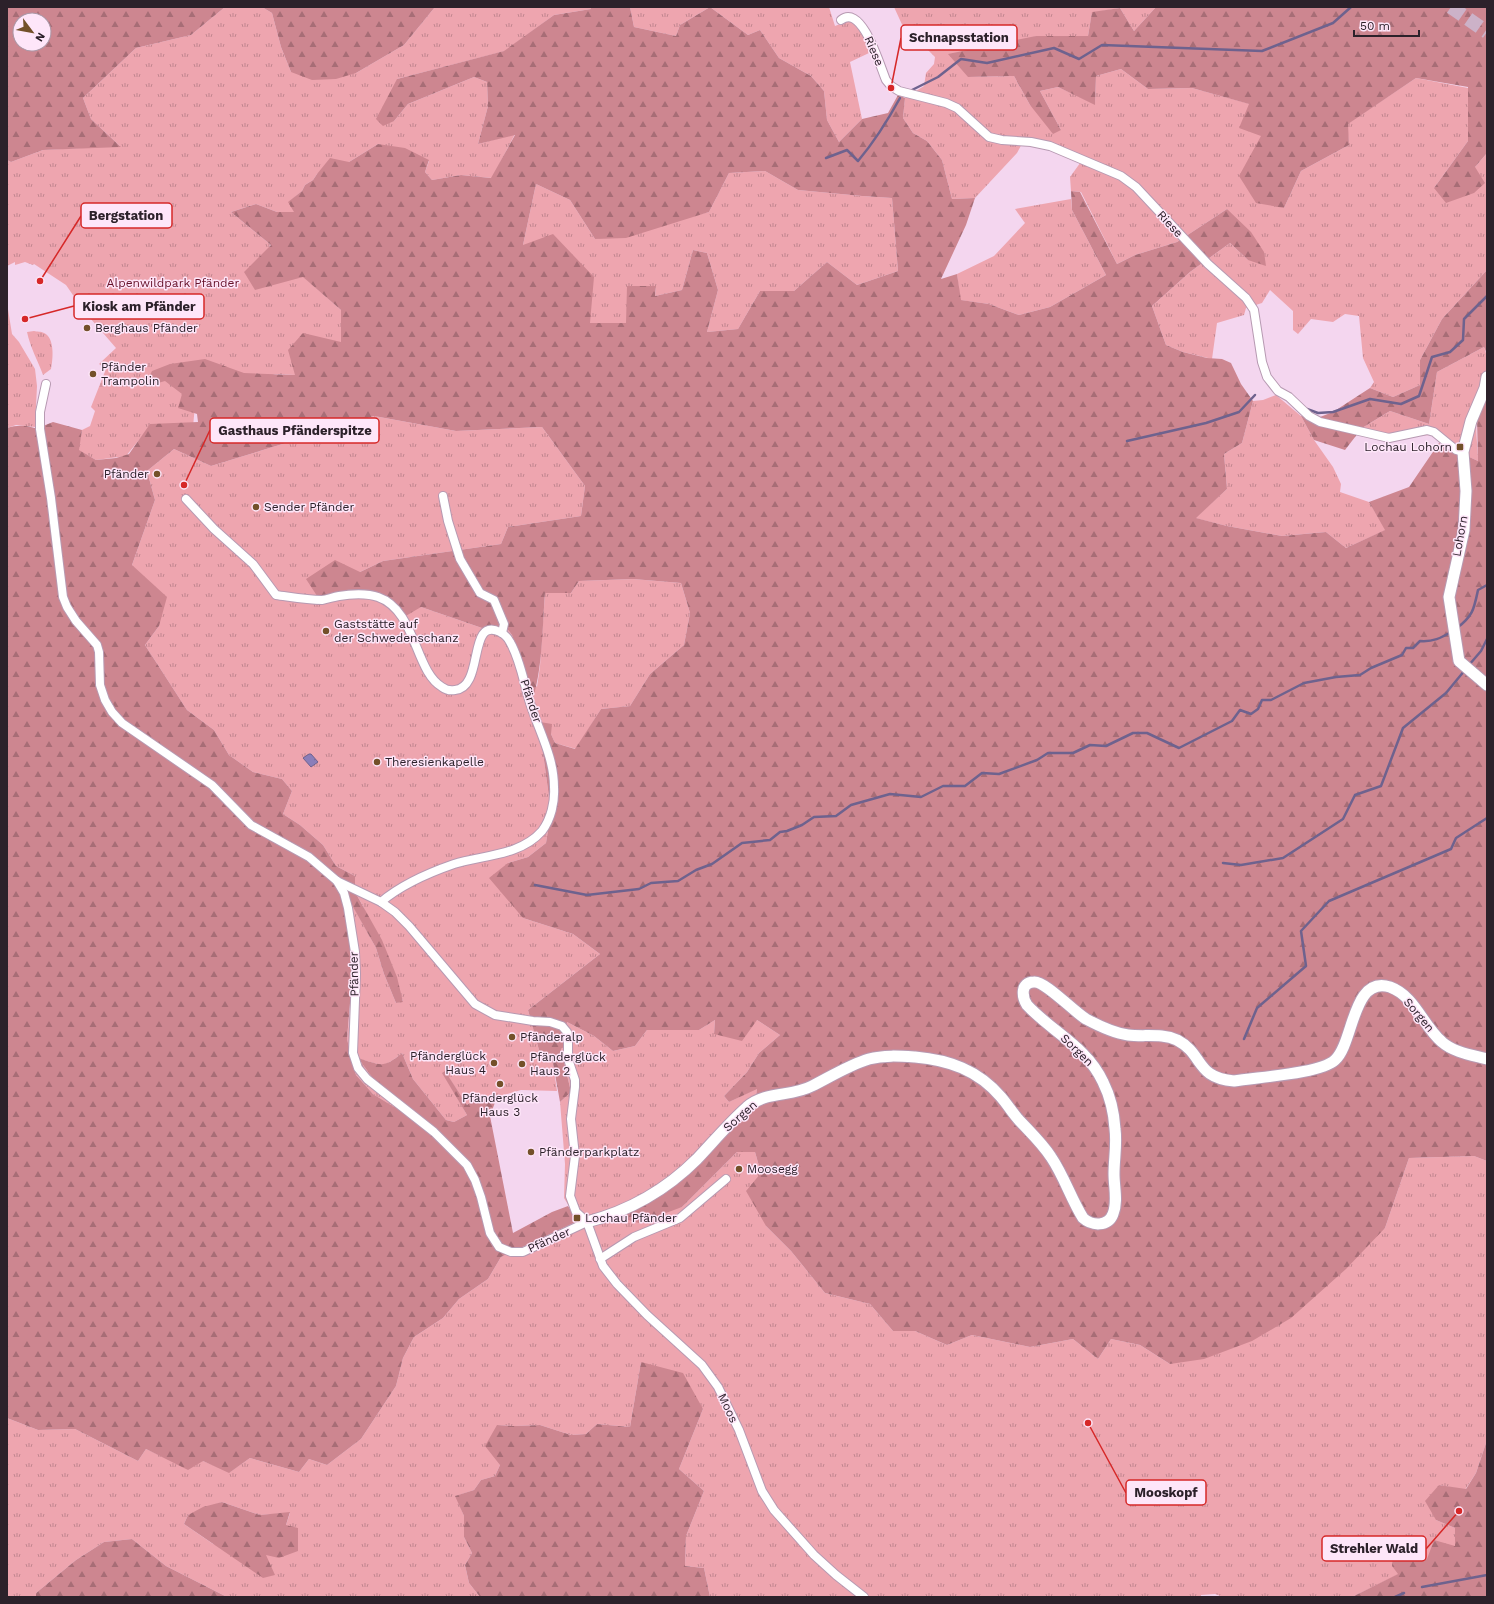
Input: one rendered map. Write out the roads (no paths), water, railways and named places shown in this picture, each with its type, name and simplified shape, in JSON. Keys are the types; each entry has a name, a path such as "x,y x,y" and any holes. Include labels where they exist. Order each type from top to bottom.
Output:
{"street":[{"name":"Riese","path":"841,20 847,17 852,18 864,27 886,80 891,86 899,91 946,103 957,108 989,137 1050,146 1121,176 1136,187 1208,264 1251,304 1256,317 1262,362 1267,377 1278,390 1289,397 1309,416 1320,422 1389,438 1427,430 1434,432 1456,450 1464,452"},
{"name":"Lohorn","path":"1487,376 1485,388 1471,421 1464,452 1466,491 1464,530 1448,597 1458,659 1462,665 1487,685"},
{"name":"Pfänder","path":"46,384 40,412 40,429 51,498 63,597 67,607 76,621 97,645 100,685 105,700 112,712 122,723 212,785 251,824 309,856 337,881 381,902 409,926 475,1004 489,1013 502,1017 557,1024 562,1026 567,1032 568,1059 575,1080 571,1119 575,1156 569,1190 576,1212 587,1222 523,1252 511,1252 499,1247 490,1233 481,1197 475,1180 467,1165 434,1132 386,1095 362,1074 353,1053 356,974 355,952 348,908 344,893 337,881"},
{"name":"Pfänder","path":"381,902 392,893 422,876 454,864 521,847 533,840 542,830 549,820 553,806 554,787 550,758 531,705 518,660 509,641 502,633 504,624 494,600 480,593 460,559 448,521 443,496"},
{"path":"186,499 214,529 253,564 276,594 312,600 324,600 341,596 367,595 378,597 387,601 394,607 406,625 432,679 447,690 459,690 468,682 474,666 478,644 483,634 492,630 502,633"},
{"name":"Sorgen","path":"587,1222 607,1216 638,1203 662,1188 686,1169 748,1106 755,1102 769,1096 801,1091 857,1063 869,1059 890,1056 940,1060 968,1070 997,1093 1052,1158 1083,1218 1092,1224 1104,1223 1114,1214 1115,1204 1114,1174 1116,1129 1108,1094 1099,1073 1087,1057 1026,1006 1023,997 1023,989 1026,985 1034,982 1044,985 1075,1012 1105,1028 1129,1035 1161,1037 1176,1040 1191,1051 1200,1065 1212,1076 1222,1080 1234,1080 1310,1071 1329,1065 1340,1055 1344,1048 1356,1009 1362,998 1369,990 1382,986 1390,987 1410,1001 1443,1043 1457,1050 1487,1059"},
{"path":"600,1259 634,1237 680,1218 726,1179"},
{"name":"Moos","path":"587,1222 602,1266 647,1315 698,1361 711,1376 722,1393 739,1430 762,1491 774,1510 814,1555 864,1597"}],"water":[{"path":"311,754 318,762 311,767 303,758"}],"waterway":[{"path":"912,90 938,77 961,59 987,63 1054,48 1079,59 1102,45 1262,51 1333,23 1351,7"},
{"path":"826,158 847,150 858,161 870,146 900,98"},
{"path":"1307,409 1318,413 1333,412 1370,399 1401,404 1419,396 1432,357 1450,352 1463,340 1464,319 1487,296"},
{"path":"1127,441 1206,423 1239,412 1255,395"},
{"path":"1457,628 1470,616 1478,590 1487,585"},
{"path":"535,885 587,895 639,889 651,883 678,881 696,870 712,864 742,843 770,840 780,832 802,825 814,817 836,816 851,805 890,794 921,797 943,786 965,786 982,773 999,774 1037,760 1048,753 1073,753 1090,745 1106,746 1133,733 1147,733 1179,748 1232,721 1240,710 1251,714 1258,709 1262,700 1271,700 1304,683 1336,677 1360,675 1371,668 1402,655 1406,648 1413,648 1420,641 1437,639 1451,632"},
{"path":"1469,665 1481,651 1487,639"},
{"path":"1223,863 1241,865 1283,858 1343,819 1355,795 1381,786 1403,728 1446,693 1465,670"},
{"path":"1244,1039 1257,1008 1306,966 1301,931 1329,901 1451,849 1456,838 1487,818"},
{"path":"1422,1587 1487,1575"},
{"path":"1395,1597 1404,1593"}],"tunnel":[{"path":"1451,7 1487,32"}],"place":[{"name":"Schnapsstation","path":"891,88"},
{"name":"Bergstation","path":"40,281"},
{"name":"Kiosk am Pfänder","path":"25,319"},
{"name":"Berghaus Pfänder","path":"87,328"},
{"name":"Pfänder Trampolin","path":"93,374"},
{"name":"Lochau Lohorn","path":"1460,447"},
{"name":"Pfänder","path":"157,474"},
{"name":"Gasthaus Pfänderspitze","path":"184,485"},
{"name":"Sender Pfänder","path":"256,507"},
{"name":"Gaststätte auf der Schwedenschanz","path":"326,631"},
{"name":"Theresienkapelle","path":"377,762"},
{"name":"Pfänderalp","path":"512,1037"},
{"name":"Pfänderglück Haus 4","path":"494,1063"},
{"name":"Pfänderglück Haus 2","path":"522,1064"},
{"name":"Pfänderglück Haus 3","path":"500,1084"},
{"name":"Pfänderparkplatz","path":"531,1152"},
{"name":"Moosegg","path":"739,1169"},
{"name":"Lochau Pfänder","path":"577,1218"},
{"name":"Mooskopf","path":"1088,1423"},
{"name":"Strehler Wald","path":"1459,1511"}],"park label":[{"name":"Alpenwildpark Pfänder","path":"173,283"}]}
